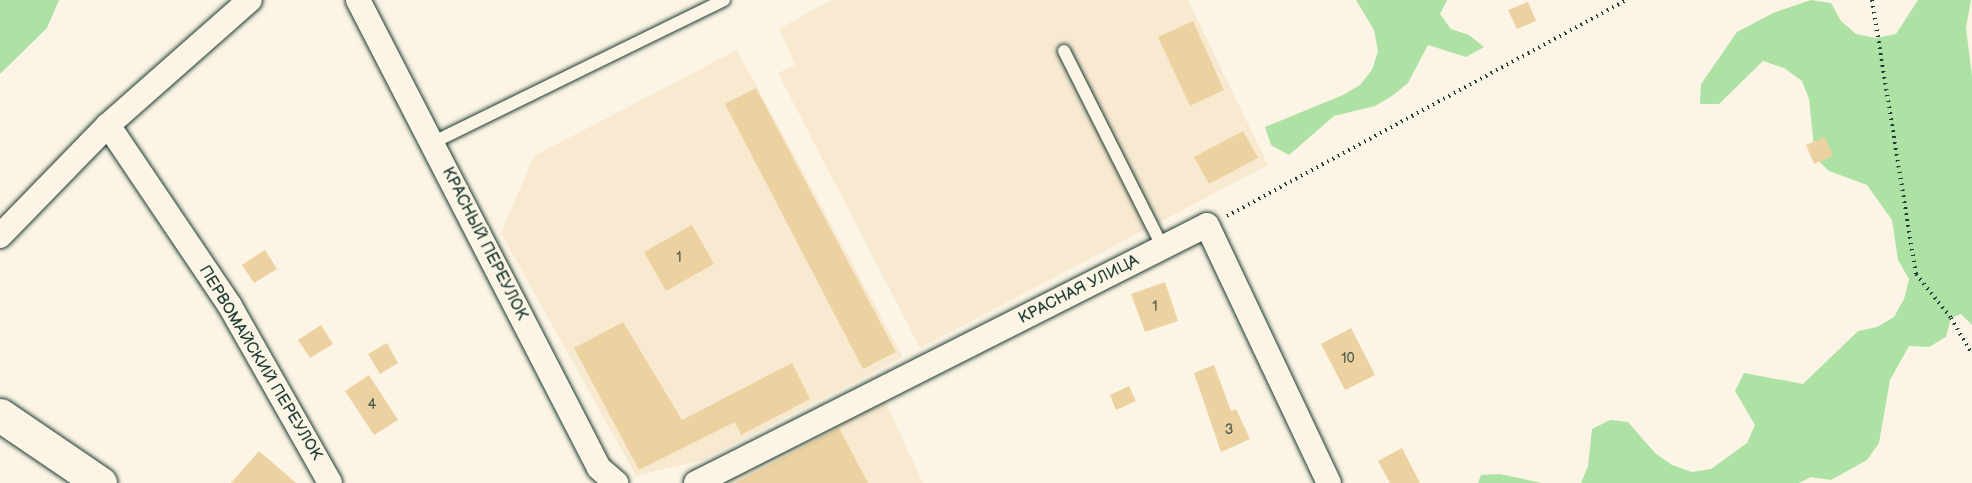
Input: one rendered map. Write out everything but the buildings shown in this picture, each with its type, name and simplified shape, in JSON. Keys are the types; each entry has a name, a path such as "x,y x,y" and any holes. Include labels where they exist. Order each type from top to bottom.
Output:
{"street":[{"path":"0,236 108,125 250,0"},
{"name":"КРАСНЫЙ ПЕРЕУЛОК","path":"358,0 599,468 616,483"},
{"name":"ПЕРВОМАЙСКИЙ ПЕРЕУЛОК","path":"108,125 230,306 330,483"},
{"path":"1207,225 1329,483"},
{"name":"КРАСНАЯ УЛИЦА","path":"696,483 1207,225"},
{"path":"0,415 100,483"}],"lane":[{"path":"432,143 724,0"},
{"path":"1064,51 1163,248"}],"path":[{"path":"1207,225 1626,0"},
{"path":"1872,0 1916,273 1952,318 1972,354"}],"shaded area":[{"path":"831,0 1188,0 1268,165 920,348 778,73 795,65 779,29"},
{"path":"737,50 903,357 703,460 636,476 501,233 534,156"},
{"path":"884,399 923,483 715,483"}],"green space":[{"path":"0,0 59,0 47,28 0,74"},
{"path":"1356,0 1447,0 1440,14 1451,29 1469,35 1484,47 1466,57 1428,45 1408,83 1392,96 1375,106 1334,116 1289,155 1271,145 1265,127 1343,95 1360,85 1372,70 1378,51 1374,30"},
{"path":"1811,0 1831,3 1841,21 1856,34 1876,38 1896,34 1918,0 1971,0 1966,28 1972,76 1972,325 1961,314 1951,318 1946,337 1929,347 1909,346 1890,380 1879,443 1867,460 1831,480 1811,477 1799,483 1581,483 1588,466 1592,429 1610,420 1628,422 1655,453 1672,465 1692,472 1711,469 1747,443 1755,425 1735,391 1744,373 1803,384 1858,331 1877,327 1894,317 1904,299 1909,279 1898,260 1892,220 1867,185 1829,171 1815,157 1809,99 1802,81 1784,68 1763,61 1719,104 1700,104 1701,84 1737,32 1773,13"},
{"path":"1500,474 1542,483 1478,483 1481,475"}]}
